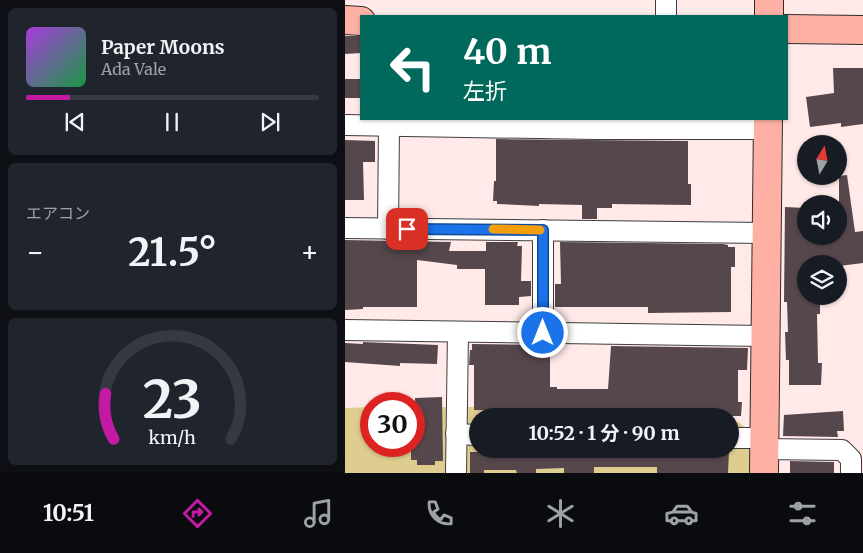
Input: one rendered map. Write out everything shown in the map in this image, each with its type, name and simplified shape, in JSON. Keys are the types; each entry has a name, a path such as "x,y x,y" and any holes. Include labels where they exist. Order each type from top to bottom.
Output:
{"street":[{"path":"666,0 666,15"},
{"path":"769,0 769,15"},
{"path":"345,20 360,21"},
{"path":"788,29 863,30"},
{"path":"345,125 389,126 491,123 768,124 765,233 764,454"},
{"path":"388,229 389,126"},
{"path":"345,228 765,233"},
{"path":"543,230 543,333"},
{"path":"345,330 766,336"},
{"path":"456,473 458,332"},
{"path":"456,434 469,435"},
{"path":"739,442 764,454 842,450 851,459 851,473"}],"shaded area":[{"path":"360,407 360,457 425,457 425,407 594,407 606,408 469,408 469,458 739,458 739,423 763,440 774,473 345,473 345,408"}],"building":[{"path":"345,36 360,36 360,53 345,54"},
{"path":"833,68 863,68 863,124 841,127 841,123 810,127 806,97 834,93"},
{"path":"345,79 360,79 360,98 345,98"},
{"path":"496,139 688,141 688,184 691,184 691,205 612,204 612,208 597,208 597,219 582,219 582,205 539,204 539,206 497,204 497,201 493,201 494,181 496,181"},
{"path":"345,140 375,141 375,162 363,162 364,200 345,200"},
{"path":"847,175 855,232 863,231 863,263 847,265 847,255 797,255 797,305 820,305 820,314 817,314 818,363 822,363 821,385 789,385 789,360 786,360 785,332 788,332 787,302 784,302 785,207 797,208 797,245 847,245 847,195 839,195 839,185 847,185"},
{"path":"345,240 451,242 449,251 486,251 486,242 518,242 517,246 522,246 521,281 531,281 531,296 519,297 519,305 485,305 485,269 457,269 457,265 417,260 417,307 363,307 363,309 345,310"},
{"path":"560,242 723,244 728,245 728,247 735,247 735,267 731,267 731,312 648,313 648,307 555,307 555,284 561,284"},
{"path":"363,342 438,345 437,364 400,363 400,366 345,362 345,343 363,344"},
{"path":"472,344 550,345 550,387 557,387 557,389 608,389 611,346 748,348 747,370 738,370 738,402 742,402 741,416 739,416 739,408 474,408 474,365 469,365 470,350 472,350"},
{"path":"442,397 443,461 435,461 435,465 417,465 417,460 411,460 411,457 425,457 425,398"},
{"path":"843,411 844,431 837,431 838,437 783,436 784,415"},
{"path":"470,458 729,458 728,473 657,473 657,467 594,467 594,473 564,473 564,468 536,469 536,473 517,473 516,470 484,470 484,473 470,473"},
{"path":"790,461 834,462 834,473 790,473"}],"slow traffic":[{"path":"493,229 540,230"}],"route":[{"path":"407,229 543,230 543,333"}]}
